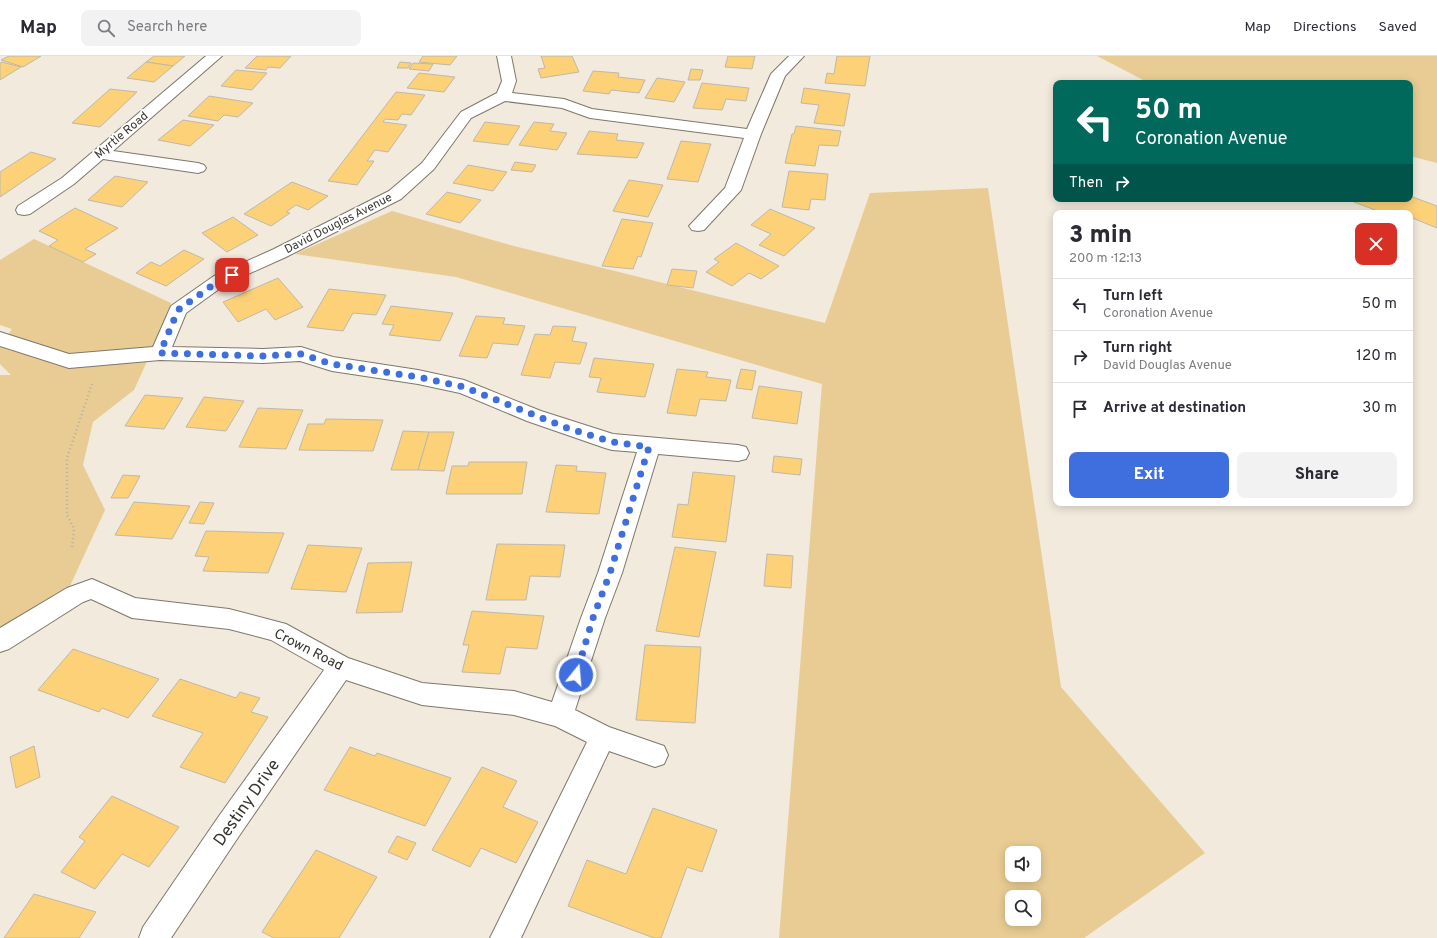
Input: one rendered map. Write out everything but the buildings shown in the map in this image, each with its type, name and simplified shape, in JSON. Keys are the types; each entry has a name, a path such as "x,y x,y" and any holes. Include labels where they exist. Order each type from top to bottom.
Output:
{"street":[{"name":"Myrtle Road","path":"24,210 68,181 215,56"},
{"path":"504,56 509,81 503,96 564,104 590,113 753,134"},
{"path":"698,226 733,190 753,134 778,74 797,56"},
{"name":"David Douglas Avenue","path":"160,353 178,310 220,280 280,253 395,195 428,166 466,115 503,96"},
{"path":"98,154 198,168"},
{"path":"0,339 21,347 69,360 160,353 263,356 301,354 332,364 418,377 464,387 574,431 612,442 649,447 738,453"},
{"path":"560,716 576,675 593,618 610,573 649,447"},
{"name":"Crown Road","path":"0,642 75,595 92,589 132,608 229,619 277,631 341,667 422,694 514,703 560,716 603,737 655,755"},
{"name":"Destiny Drive","path":"154,938 229,826 341,667"},
{"path":"505,938 603,737"}],"path":[{"path":"72,546 74,528 67,514 67,458 96,372 103,358"}],"shaded area":[{"path":"1097,56 1437,56 1437,163 1413,157 1413,80 1143,80"},
{"path":"988,188 1061,687 1205,853 1084,938 779,938 822,384 456,277 295,254 392,211 510,245 825,323 870,193"},
{"path":"34,239 171,303 134,390 93,422 83,465 105,510 69,588 0,629 0,375 11,375 0,364 0,347 12,329 0,325 0,260"}],"route":[{"path":"232,275 220,280 178,310 160,353 263,356 301,354 332,364 418,377 464,387 567,428 612,442 649,447 610,573 593,618 576,675"}]}
